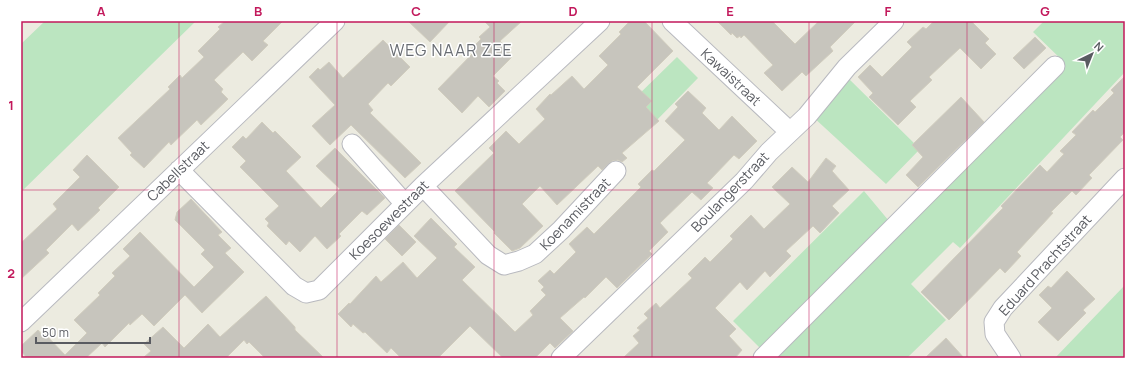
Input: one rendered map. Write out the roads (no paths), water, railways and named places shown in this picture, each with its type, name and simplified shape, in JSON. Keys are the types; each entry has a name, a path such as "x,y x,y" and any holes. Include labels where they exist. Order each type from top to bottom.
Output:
{"street":[{"name":"Cabellstraat","path":"21,322 335,21"},
{"name":"Koesoewestraat","path":"180,170 294,286 306,293 319,290 423,186 600,21"},
{"name":"Kawaistraat","path":"672,21 790,132"},
{"name":"Boulangerstraat","path":"561,358 744,181 769,152 808,116 847,67 894,21"},
{"path":"763,358 1055,66"},
{"path":"352,144 405,204"},
{"name":"Koenamistraat","path":"423,186 488,255 504,265 519,261 535,254 561,230 616,171"},
{"name":"Eduard Prachtstraat","path":"1011,358 995,334 994,322 1003,308 1125,178"}],"district":[{"name":"WEG NAAR ZEE","path":"451,50"}]}
